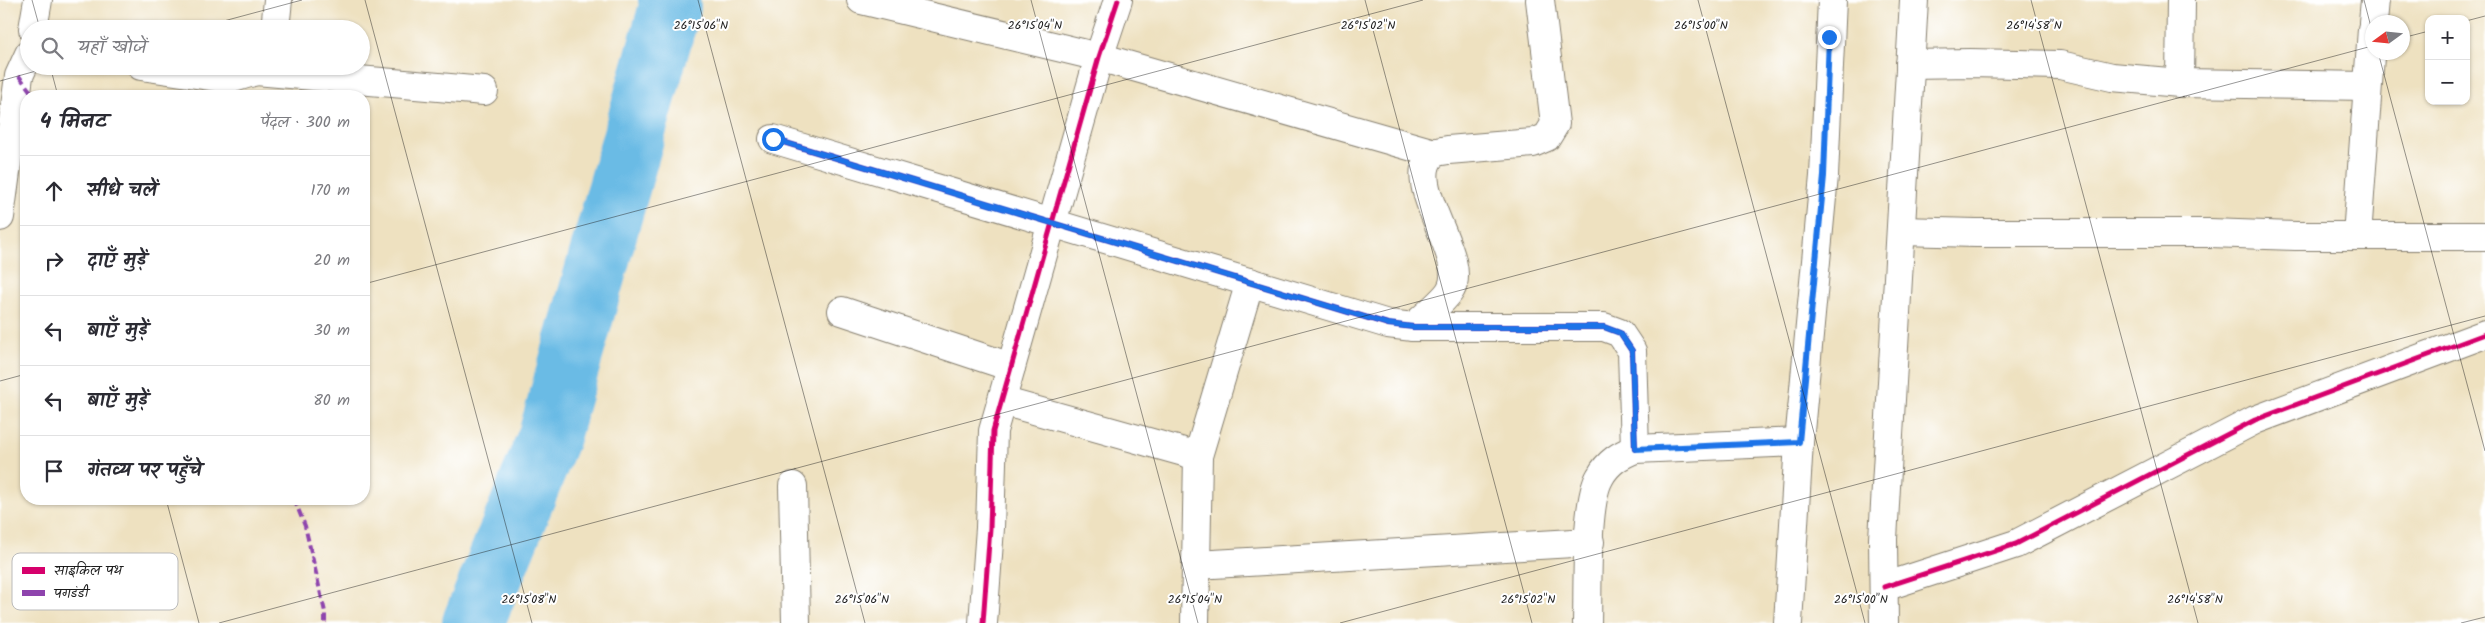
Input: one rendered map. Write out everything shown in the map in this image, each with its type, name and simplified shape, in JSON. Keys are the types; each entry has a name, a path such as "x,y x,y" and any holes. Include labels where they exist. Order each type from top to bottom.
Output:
{"street":[{"path":"35,20 38,0"},
{"path":"276,20 278,0"},
{"path":"861,0 1099,57 1434,153 1533,143 1547,137 1555,124 1540,0"},
{"path":"983,623 990,528 993,431 1099,57 1118,0"},
{"path":"1788,623 1799,442 1824,176 1832,0"},
{"path":"1884,623 1883,539 1914,0"},
{"path":"2180,83 2181,0"},
{"path":"2374,15 2376,0"},
{"path":"2357,236 2369,60"},
{"path":"1910,64 2060,65 2112,77 2180,83 2367,86"},
{"path":"0,217 20,74"},
{"path":"203,75 230,79 240,75"},
{"path":"327,75 484,91"},
{"path":"773,139 1388,324 1413,327 1604,327 1620,333 1632,351 1635,449"},
{"path":"1413,327 1452,289 1454,273 1425,184 1426,163 1434,153"},
{"path":"1901,231 2485,236"},
{"path":"1195,623 1198,456 1250,282"},
{"path":"842,311 1011,367"},
{"path":"1884,587 2016,544 2255,420 2485,334"},
{"path":"1002,401 1198,456"},
{"path":"1587,623 1591,507 1599,478 1617,456 1635,449 1799,442"},
{"path":"793,486 796,623"},
{"path":"1196,565 1590,542"}],"waterway":[{"path":"473,623 549,436 670,7 669,0"}],"marked path":[{"path":"19,76 30,90"},
{"path":"296,505 305,526 325,612 325,623"}],"cycle path":[{"path":"983,623 990,528 993,431 1099,57 1118,0"},
{"path":"773,139 1388,324 1413,327 1604,327 1620,333 1632,351 1635,449"},
{"path":"1884,587 2016,544 2255,420 2485,334"}],"route":[{"path":"773,139 1388,324 1413,327 1604,327 1620,333 1632,351 1635,449 1799,442 1824,176 1829,37"}]}
